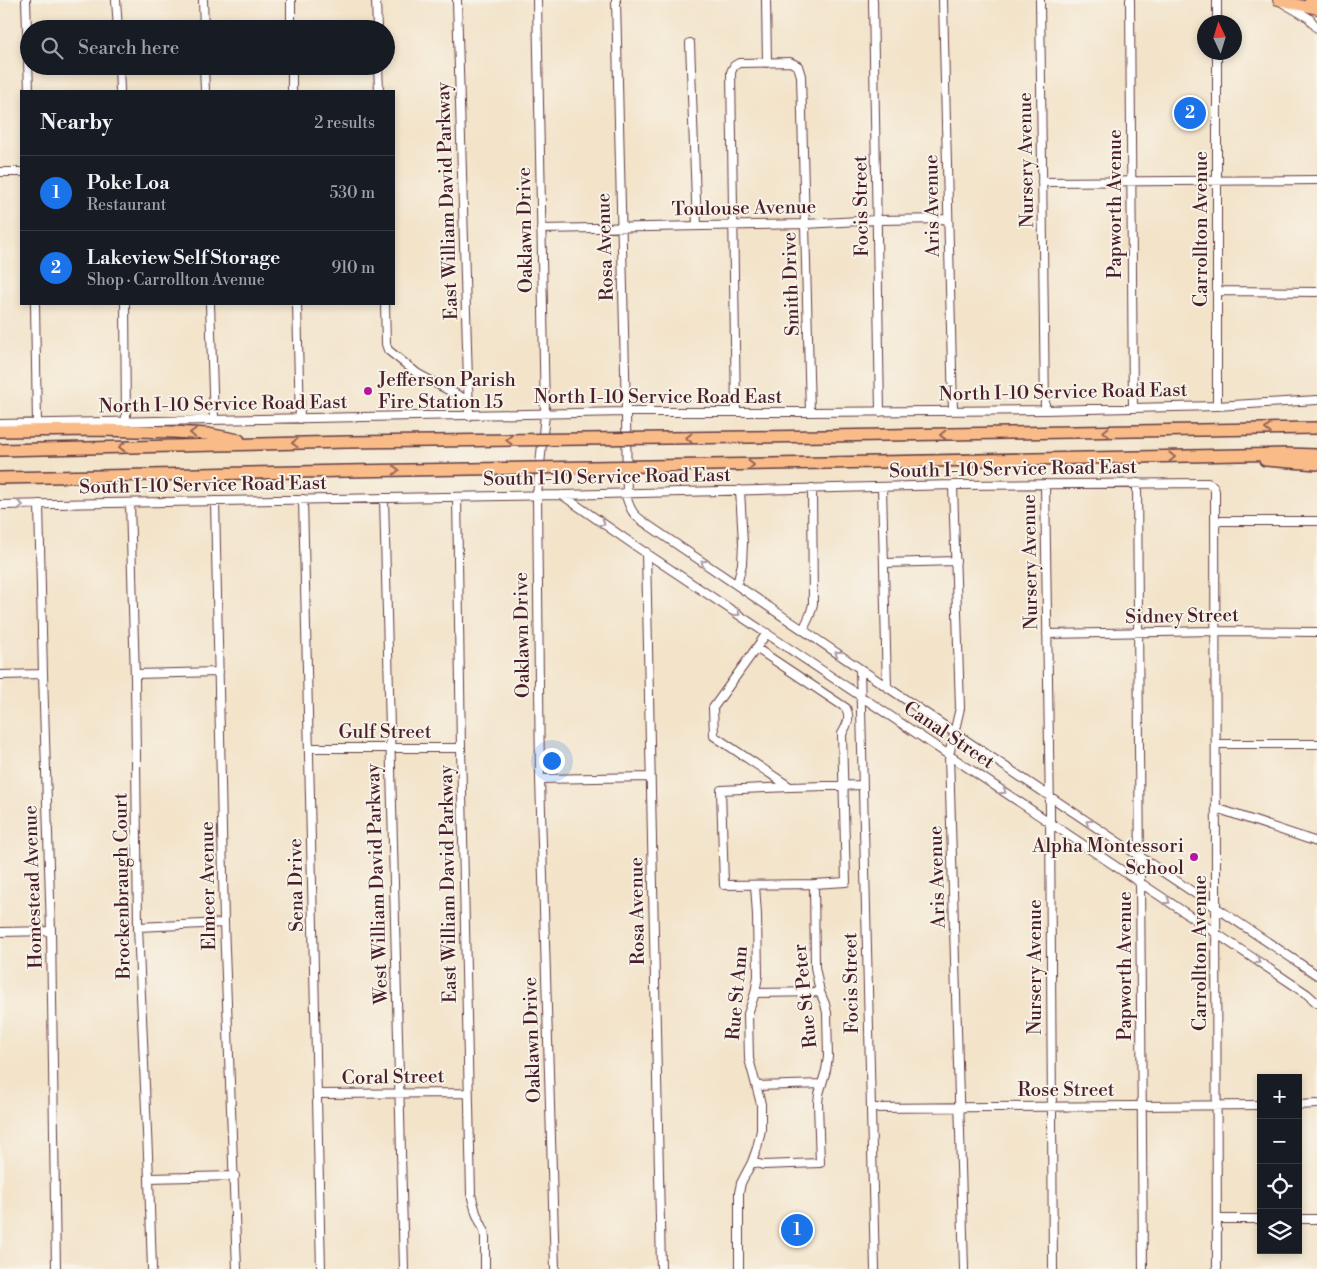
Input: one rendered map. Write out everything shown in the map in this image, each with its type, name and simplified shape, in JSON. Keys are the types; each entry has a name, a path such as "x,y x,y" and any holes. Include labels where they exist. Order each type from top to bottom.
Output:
{"highway":[{"path":"0,450 348,442 1317,428"},
{"path":"0,431 101,430 200,433 258,444"},
{"path":"0,478 1286,454 1317,455"},
{"path":"1232,456 1317,464"},
{"path":"0,485 89,476"}],"main road":[{"path":"1281,0 1317,9"},
{"path":"1310,0 1315,0"}],"street":[{"path":"26,0 27,20"},
{"path":"116,0 117,20"},
{"path":"203,0 204,20"},
{"path":"291,0 291,20"},
{"path":"376,0 377,20"},
{"name":"East William David Parkway","path":"457,0 469,401"},
{"name":"Oaklawn Drive","path":"537,0 545,414 537,495 540,779 555,1269"},
{"name":"Rosa Avenue","path":"616,0 627,493"},
{"path":"736,412 731,72 734,66 739,64 767,63 766,0"},
{"name":"Focis Street","path":"873,0 880,412"},
{"name":"Aris Avenue","path":"942,0 953,411"},
{"name":"Nursery Avenue","path":"1040,0 1045,410"},
{"name":"Papworth Avenue","path":"1130,0 1133,408"},
{"path":"1217,0 1217,15"},
{"path":"1281,0 1308,18 1317,28"},
{"path":"690,43 697,226"},
{"name":"Carrollton Avenue","path":"1217,60 1217,406"},
{"name":"Smith Drive","path":"767,63 790,62 798,66 801,76 810,412"},
{"path":"28,75 29,90"},
{"path":"119,75 120,90"},
{"path":"204,75 205,90"},
{"path":"292,75 292,90"},
{"path":"378,75 379,90"},
{"path":"0,172 20,172"},
{"path":"1042,182 1317,180"},
{"name":"Toulouse Avenue","path":"541,229 948,219"},
{"path":"1217,291 1317,292"},
{"path":"35,305 37,424"},
{"path":"125,305 126,422"},
{"path":"210,305 214,420"},
{"path":"297,305 300,418"},
{"path":"385,305 386,344 391,354 418,374 469,401 469,416"},
{"name":"North I-10 Service Road East","path":"0,424 626,412 1045,410 1217,406 1317,400"},
{"name":"Papworth Avenue","path":"1137,483 1143,1269"},
{"name":"South I-10 Service Road East","path":"0,505 562,495 954,485 1208,483 1214,488"},
{"name":"Nursery Avenue","path":"1045,484 1050,797 1053,1269"},
{"name":"Aris Avenue","path":"954,485 960,708 950,755 964,1269"},
{"path":"882,487 887,688"},
{"path":"803,630 813,604 812,488"},
{"name":"Carrollton Avenue","path":"1214,488 1217,1269"},
{"path":"737,585 742,564 743,542 740,490"},
{"name":"Canal Street","path":"627,493 630,510 637,518 954,734 1317,975"},
{"name":"Canal Street","path":"562,495 1307,994 1317,1003"},
{"name":"East William David Parkway","path":"457,497 471,1194 476,1213 484,1230 485,1269"},
{"name":"West William David Parkway","path":"384,498 404,1269"},
{"name":"Sena Drive","path":"303,500 321,1269"},
{"name":"Elmeer Avenue","path":"215,501 224,923 237,1269"},
{"name":"Brockenbraugh Court","path":"130,503 135,674 138,927 152,1269"},
{"name":"Homestead Avenue","path":"39,504 51,931 56,1269"},
{"path":"1215,521 1317,521"},
{"name":"Rosa Avenue","path":"646,552 661,1269"},
{"path":"884,563 956,561"},
{"name":"Sidney Street","path":"1047,634 1216,631 1317,632"},
{"path":"767,633 713,708 714,736 790,787"},
{"path":"756,648 846,708 849,718 842,734 844,786 846,882 724,885 721,790 790,787 844,786 862,785"},
{"name":"Focis Street","path":"860,669 875,1269"},
{"path":"135,674 219,672"},
{"path":"0,675 43,674"},
{"path":"1216,744 1317,744"},
{"name":"Gulf Street","path":"310,748 461,748"},
{"path":"540,779 650,777"},
{"path":"1216,808 1317,842"},
{"name":"Rue St Peter","path":"752,1162 763,1165 820,1162 818,1103 828,1057 827,1014 815,967 814,884"},
{"name":"Rue St Ann","path":"740,1269 739,1193 741,1183 752,1162 762,1130 761,1104 749,1059 748,1014 758,976 756,885"},
{"path":"138,927 224,923"},
{"path":"0,932 51,931"},
{"path":"755,993 820,992"},
{"path":"756,1086 822,1084"},
{"name":"Coral Street","path":"317,1094 468,1093"},
{"path":"1302,1105 1317,1104"},
{"name":"Rose Street","path":"871,1108 1257,1105"},
{"path":"149,1178 235,1176"},
{"path":"1217,1219 1257,1219"},
{"path":"1302,1219 1317,1219"}],"place":[{"name":"Lakeview Self Storage","path":"1190,113"},
{"name":"Jefferson Parish Fire Station 15","path":"368,391"},
{"name":"Alpha Montessori School","path":"1194,857"},
{"name":"Poke Loa","path":"797,1230"}]}
